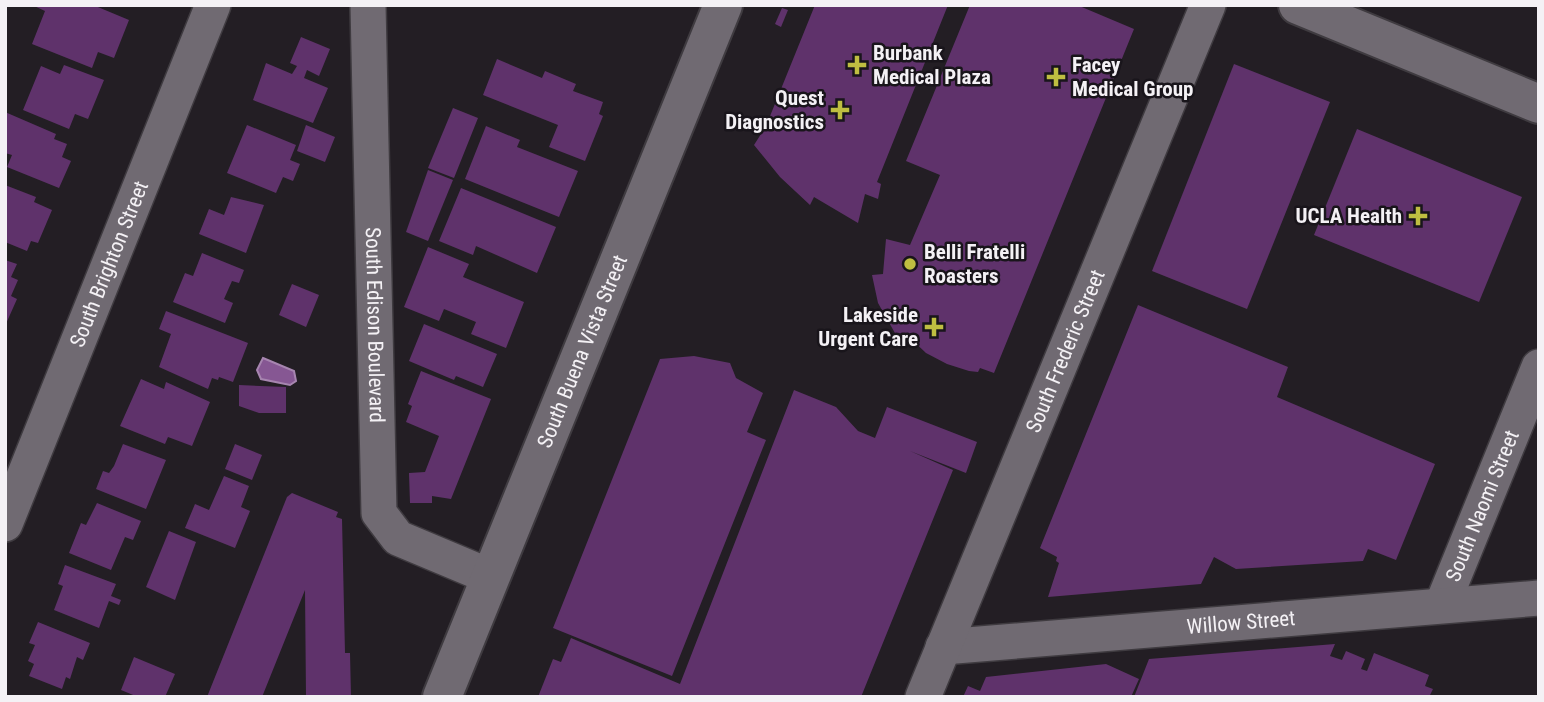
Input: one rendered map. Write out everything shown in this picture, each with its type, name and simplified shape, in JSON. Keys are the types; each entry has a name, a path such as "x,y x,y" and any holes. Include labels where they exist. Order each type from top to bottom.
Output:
{"main road":[{"name":"South Buena Vista Street","path":"442,697 723,5"},
{"path":"1298,5 1539,104"}],"street":[{"name":"South Brighton Street","path":"5,524 213,5"},
{"name":"South Edison Boulevard","path":"368,5 379,513 398,538 491,577"},
{"name":"South Frederic Street","path":"923,697 1208,5"},
{"name":"South Naomi Street","path":"1442,605 1539,368"},
{"name":"Willow Street","path":"943,648 1539,598"}],"shaded area":[{"path":"263,358 294,371 296,381 290,385 261,379 257,370"}],"building":[{"path":"32,5 93,5 129,20 114,58 98,52 92,68 32,44 45,11"},
{"name":"Burbank Medical Plaza","path":"815,5 948,5 877,182 881,184 878,199 865,194 858,223 814,197 810,205 780,177 754,145 766,126"},
{"path":"970,5 1077,5 1134,29 994,373 980,368 978,372 969,371 947,364 926,353 908,336 900,342 878,303 872,275 883,274 886,239 910,245 940,175 906,161"},
{"path":"782,8 788,10 781,27 775,24"},
{"path":"301,37 330,49 319,76 307,70 304,78 328,88 313,123 253,100 266,63 292,74 297,66 290,63"},
{"path":"497,59 542,78 545,71 576,84 573,91 603,102 599,114 603,116 585,161 549,147 558,125 483,95"},
{"path":"1234,64 1330,102 1247,309 1152,271"},
{"path":"64,65 104,80 88,119 75,114 69,129 23,110 41,66 60,74"},
{"path":"453,108 478,118 454,178 428,168"},
{"path":"5,112 56,134 54,139 67,144 62,157 71,161 59,188 7,167 12,155 5,153"},
{"path":"247,125 296,145 290,160 300,164 293,181 283,177 276,193 227,173"},
{"path":"306,125 335,137 325,162 297,151"},
{"path":"486,126 520,140 517,147 578,171 559,217 465,179"},
{"name":"UCLA Health","path":"1357,129 1522,197 1479,302 1314,235"},
{"path":"428,170 453,180 428,241 406,232"},
{"path":"5,185 36,197 34,202 52,210 38,243 31,241 27,251 5,242"},
{"path":"461,188 556,227 537,273 476,246 473,255 439,241"},
{"path":"231,197 264,205 246,253 199,234 209,209 224,215"},
{"path":"428,247 469,264 463,277 524,302 506,348 471,334 476,322 444,309 439,321 404,307"},
{"path":"202,253 244,270 239,283 232,281 224,299 233,303 225,323 173,302 185,273 193,276"},
{"path":"5,260 17,264 11,277 18,280 11,296 17,299 5,326"},
{"path":"292,284 319,295 306,327 279,315"},
{"path":"1138,305 1288,367 1277,397 1435,464 1396,560 1368,549 1363,561 1236,569 1214,557 1201,584 1048,597 1059,563 1056,561 1057,557 1040,548"},
{"path":"166,311 248,343 233,382 219,377 218,380 212,378 208,389 159,367 171,334 159,329"},
{"path":"424,324 497,354 483,387 456,376 454,380 409,361"},
{"path":"694,356 730,363 736,378 763,393 747,432 766,440 672,676 553,628 660,359"},
{"path":"421,371 491,399 451,499 432,496 432,503 410,503 409,473 425,472 439,436 406,422 412,406 408,404"},
{"path":"141,379 164,389 166,382 210,402 192,446 168,437 165,444 120,426"},
{"path":"239,385 286,387 286,413 259,413 239,406"},
{"path":"794,390 836,407 858,431 875,438 887,407 977,442 966,473 910,451 953,470 861,697 538,697 553,659 561,662 571,638 680,684"},
{"path":"123,444 166,460 146,509 96,489 103,471 109,473 114,466"},
{"path":"235,444 262,455 252,480 225,469"},
{"path":"224,476 249,486 241,507 250,511 235,548 185,528 195,504 209,510"},
{"path":"292,493 338,512 336,517 342,519 345,653 350,653 351,697 306,697 305,590 262,697 207,697 287,497"},
{"path":"97,503 141,521 133,540 125,537 111,570 69,553 81,523 86,525"},
{"path":"169,531 196,542 175,600 146,587"},
{"path":"65,565 116,584 111,596 121,600 119,605 109,601 99,628 54,610 63,586 58,584"},
{"path":"38,622 90,643 83,660 77,657 70,679 66,677 62,689 29,676 34,664 28,661 35,645 29,643"},
{"path":"1335,644 1330,656 1342,660 1346,651 1365,659 1361,669 1367,671 1374,653 1429,675 1425,686 1433,689 1429,697 1134,697 1149,659"},
{"path":"134,657 175,674 165,697 138,697 121,690"},
{"path":"1106,664 1139,679 1131,697 963,697 968,686 980,691 986,677"}],"place":[{"name":"Burbank Medical Plaza","path":"857,65"},
{"name":"Facey Medical Group","path":"1056,77"},
{"name":"Quest Diagnostics","path":"840,110"},
{"name":"UCLA Health","path":"1418,216"},
{"name":"Belli Fratelli Roasters","path":"910,264"},
{"name":"Lakeside Urgent Care","path":"934,327"}]}
